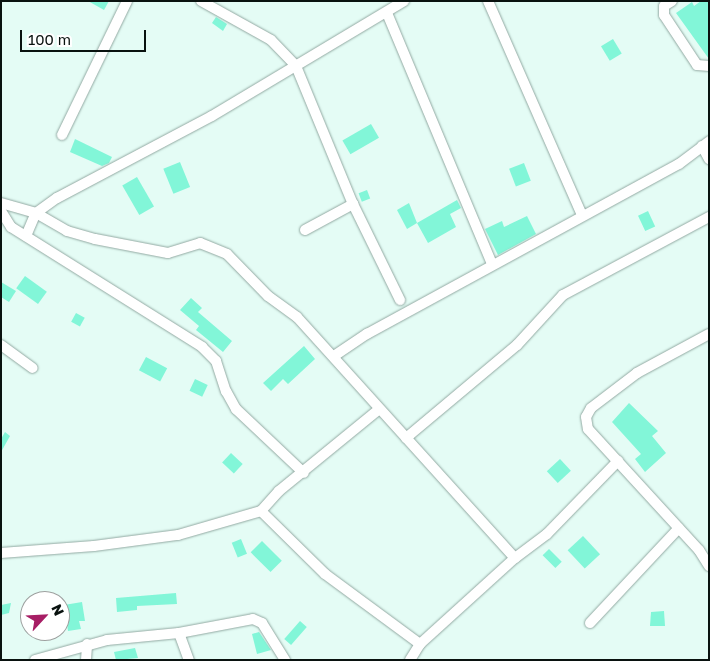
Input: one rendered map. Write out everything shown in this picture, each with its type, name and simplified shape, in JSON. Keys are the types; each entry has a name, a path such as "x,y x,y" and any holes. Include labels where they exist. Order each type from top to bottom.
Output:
{"street":[{"path":"62,135 127,1"},
{"path":"201,1 271,40 296,66 353,204 400,300"},
{"path":"26,236 36,213 212,116 387,13 404,1"},
{"path":"488,1 582,215"},
{"path":"672,1 664,6 664,15 697,65 709,66"},
{"path":"387,13 492,264"},
{"path":"334,356 367,334 492,264 654,178 705,144 709,159"},
{"path":"1,203 36,213 76,234 164,253 196,243 213,247 227,254 268,296 297,317 334,356 378,410 406,438 515,558"},
{"path":"304,230 353,204"},
{"path":"406,438 517,345 563,295 709,217"},
{"path":"2,218 79,273 202,347 216,361 221,381 236,410 304,473"},
{"path":"709,334 637,373 590,408 586,417 588,429 679,528 709,566"},
{"path":"1,345 33,368"},
{"path":"1,553 94,546 178,535 262,511 279,491 304,473 337,442 378,410"},
{"path":"410,660 420,644 515,558 547,534 618,461"},
{"path":"262,511 325,574 420,644"},
{"path":"590,623 679,528"},
{"path":"35,660 87,644 179,633 238,622 260,621 285,660"},
{"path":"179,633 189,660"},
{"path":"86,660 87,644"}],"building":[{"path":"88,1 109,1 104,10"},
{"path":"701,1 709,1 709,59 676,13 692,2 694,6"},
{"path":"216,17 227,24 223,31 212,23"},
{"path":"613,39 622,54 610,61 601,46"},
{"path":"371,124 379,138 350,154 342,140"},
{"path":"75,139 112,157 109,163 102,166 70,152"},
{"path":"180,162 190,187 173,194 163,169"},
{"path":"524,163 531,181 516,186 509,169"},
{"path":"137,177 154,206 139,215 122,186"},
{"path":"367,190 370,198 362,202 359,193"},
{"path":"457,200 461,208 450,214 456,227 428,243 417,223"},
{"path":"409,203 417,223 407,229 397,210"},
{"path":"648,211 655,226 645,231 638,216"},
{"path":"527,216 536,234 498,255 485,229 502,221 504,227"},
{"path":"25,276 47,292 38,304 16,288"},
{"path":"1,282 16,291 9,302 1,297"},
{"path":"191,298 202,308 198,312 232,341 223,352 196,330 199,326 180,310"},
{"path":"76,313 85,318 80,327 71,322"},
{"path":"304,346 315,359 288,384 283,379 271,391 263,383"},
{"path":"146,357 167,368 160,382 139,370"},
{"path":"195,379 208,385 202,397 190,391"},
{"path":"629,403 658,431 652,436 666,453 645,472 635,459 641,454 612,422"},
{"path":"5,432 10,436 1,452 1,439"},
{"path":"231,453 243,464 234,473 222,463"},
{"path":"560,459 571,471 558,483 547,471"},
{"path":"583,536 600,554 585,569 568,550"},
{"path":"241,539 247,554 238,558 232,543"},
{"path":"262,541 282,561 270,572 251,552"},
{"path":"549,549 562,562 555,568 543,555"},
{"path":"176,593 177,604 137,606 137,610 117,612 116,598"},
{"path":"82,602 85,621 79,621 81,629 70,631 70,604"},
{"path":"11,603 9,613 1,615 1,605"},
{"path":"664,611 665,626 650,626 651,612"},
{"path":"300,621 307,627 291,645 284,639"},
{"path":"259,632 271,650 257,654 252,634"},
{"path":"135,648 138,658 116,660 114,652"}]}
